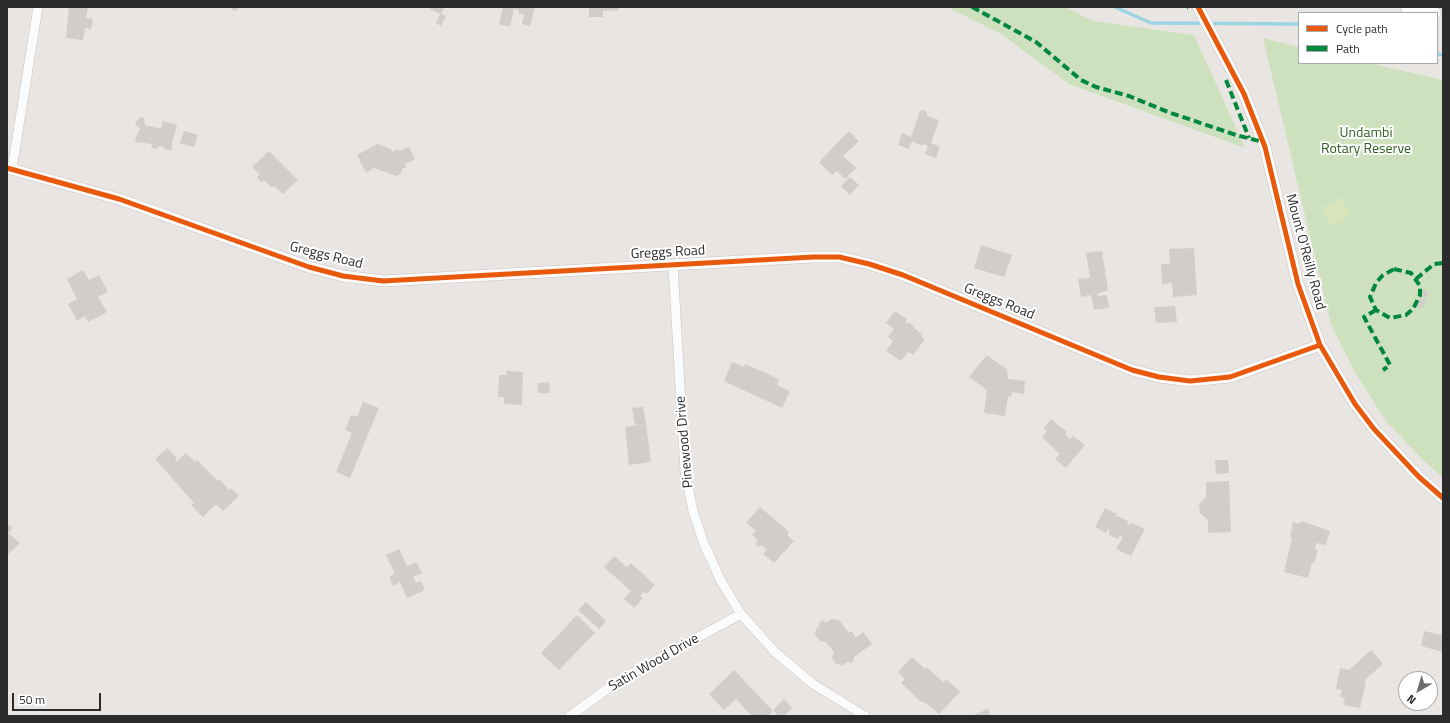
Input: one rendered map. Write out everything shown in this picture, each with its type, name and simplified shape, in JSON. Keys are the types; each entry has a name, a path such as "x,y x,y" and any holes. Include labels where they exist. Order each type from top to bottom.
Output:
{"main road":[{"path":"1407,7 1430,12"}],"street":[{"path":"9,168 38,7"},
{"name":"Mount O'Reilly Road","path":"1198,7 1244,94 1265,147 1298,284 1320,345 1355,404 1374,429 1414,472 1443,498"},
{"name":"Greggs Road","path":"9,168 124,200 309,267 344,276 383,281 813,257 839,257 868,264 902,275 1132,370 1158,378 1190,380 1230,377 1320,345"},
{"name":"Pinewood Drive","path":"673,265 685,472 693,511 704,544 721,581 741,614 775,652 813,684 865,716"},
{"name":"Satin Wood Drive","path":"570,716 621,679 741,614"}],"green space":[{"path":"947,7 1065,7 1093,21 1194,35 1245,148 1069,84 1001,34"},
{"name":"Undambi Rotary Reserve","path":"1263,38 1298,47 1298,64 1373,64 1443,80 1443,478 1422,459 1386,421 1356,374 1331,325"},
{"path":"1341,197 1351,215 1332,227 1322,208"}],"building":[{"path":"69,7 88,7 86,18 93,19 91,29 85,28 83,40 66,38"},
{"path":"231,7 240,7 236,11 232,10"},
{"path":"431,7 445,7 441,14 446,16 441,26 436,23 440,14 430,9"},
{"path":"503,7 535,7 530,26 522,24 524,15 518,13 519,10 514,9 510,27 499,24"},
{"path":"589,7 618,7 619,10 603,11 603,17 589,17"},
{"path":"923,110 927,112 927,116 939,120 931,143 940,147 936,158 925,154 928,146 923,144 922,146 912,141 909,149 898,145 902,133 911,137 920,111"},
{"path":"140,117 144,118 145,125 161,129 163,121 177,125 172,143 172,150 165,150 164,147 158,146 157,149 151,147 152,144 136,142 135,139 140,128 137,127 135,123"},
{"path":"184,131 198,135 194,147 180,143"},
{"path":"849,131 859,141 843,156 856,168 845,179 837,171 832,175 819,162"},
{"path":"377,144 391,149 392,152 409,147 415,159 405,164 407,167 402,169 401,174 396,176 374,168 366,173 357,155"},
{"path":"269,151 298,180 283,194 274,186 272,188 264,180 261,182 257,177 260,175 252,167"},
{"path":"850,177 859,185 850,195 841,186"},
{"path":"981,245 1012,255 1004,277 974,268"},
{"path":"1194,248 1197,295 1173,297 1172,283 1162,284 1161,264 1170,264 1169,249"},
{"path":"1102,251 1108,290 1097,294 1098,296 1107,295 1109,308 1094,310 1091,295 1081,297 1078,279 1090,278 1086,253"},
{"path":"83,270 89,280 99,275 108,292 98,297 107,312 88,322 85,316 77,321 68,304 77,299 67,279"},
{"path":"1422,289 1428,291 1426,298 1420,297"},
{"path":"1419,298 1425,300 1423,308 1417,307"},
{"path":"1175,306 1177,322 1156,323 1154,307"},
{"path":"895,311 907,319 905,322 907,324 908,322 914,326 913,327 922,334 921,336 925,339 913,355 908,352 901,361 886,351 893,341 888,337 894,329 886,323"},
{"path":"988,356 1007,369 1008,379 1025,381 1024,394 1012,392 1011,397 1008,396 1005,416 984,413 987,390 969,377 985,357"},
{"path":"732,362 744,367 745,364 779,379 777,385 790,391 782,408 724,381"},
{"path":"506,371 523,372 522,405 504,404 504,397 498,397 499,375 507,375"},
{"path":"549,382 550,393 538,393 537,383"},
{"path":"363,402 379,408 350,478 336,472 352,433 345,430 351,415 357,417"},
{"path":"643,407 646,424 635,425 632,408"},
{"path":"1051,419 1067,432 1065,434 1070,439 1073,436 1085,445 1066,468 1055,459 1060,454 1042,437 1047,431 1043,429"},
{"path":"646,424 651,462 629,465 625,427"},
{"path":"167,448 177,458 175,461 176,462 186,453 195,462 197,460 218,481 219,479 229,490 231,488 239,496 223,511 216,504 203,517 191,505 194,503 155,459"},
{"path":"1215,460 1228,460 1229,473 1216,474"},
{"path":"1229,481 1231,532 1208,533 1208,520 1200,513 1199,504 1206,497 1206,482"},
{"path":"760,507 786,529 789,533 787,535 794,541 774,563 763,554 767,550 761,545 759,547 755,544 758,541 752,535 756,530 746,523"},
{"path":"1105,508 1117,514 1115,517 1118,516 1128,521 1127,524 1130,525 1131,522 1145,529 1131,556 1116,549 1123,537 1119,536 1118,539 1109,535 1110,531 1108,529 1106,533 1095,527"},
{"path":"1301,521 1330,531 1326,545 1316,543 1315,550 1318,550 1314,564 1312,563 1308,578 1284,572 1292,538 1290,537 1293,522 1300,524"},
{"path":"7,523 13,528 8,533 20,543 7,555"},
{"path":"399,549 407,566 416,562 422,573 413,577 416,583 421,581 425,590 407,598 400,582 393,586 389,577 395,574 386,555"},
{"path":"614,556 627,567 631,563 655,585 646,594 644,592 640,596 643,598 634,608 624,599 631,591 604,567"},
{"path":"586,602 606,621 599,629 578,610"},
{"path":"577,615 595,633 559,670 541,653"},
{"path":"831,619 839,620 849,633 851,631 856,638 863,632 872,644 854,657 854,661 851,663 847,662 843,665 836,664 832,658 834,652 826,642 820,641 815,635 816,629 820,622 823,620 827,623"},
{"path":"1442,630 1443,652 1421,646 1424,631 1441,635"},
{"path":"1371,650 1383,664 1364,681 1366,681 1360,708 1343,705 1345,698 1340,697 1342,690 1336,689 1340,668 1349,670"},
{"path":"912,657 925,669 927,667 943,682 946,679 960,692 939,714 926,703 920,701 901,683 905,679 898,672"},
{"path":"734,670 773,711 768,716 752,716 736,699 724,710 709,694"},
{"path":"784,699 792,708 784,716 778,716 773,710"},
{"path":"988,709 991,716 971,716"}],"waterway":[{"path":"1115,7 1151,23 1298,24"},
{"path":"1438,54 1443,55"}],"marked path":[{"path":"972,7 1036,42 1081,80 1096,87 1129,96 1168,112 1236,135 1263,142"},
{"path":"1226,80 1249,138"},
{"path":"1416,279 1434,264 1443,263"},
{"path":"1394,269 1411,273 1420,286 1420,295 1413,309 1406,315 1390,318 1376,310 1370,297 1376,283 1382,276 1394,269"},
{"path":"1376,310 1364,317 1390,365 1383,370"}],"cycle path":[{"path":"1198,7 1244,94 1265,147 1298,284 1320,345 1355,404 1374,429 1419,477 1443,498"},
{"path":"7,168 119,199 309,267 343,276 383,281 813,257 839,257 869,264 903,275 1132,370 1159,377 1190,381 1230,377 1320,345"}]}
